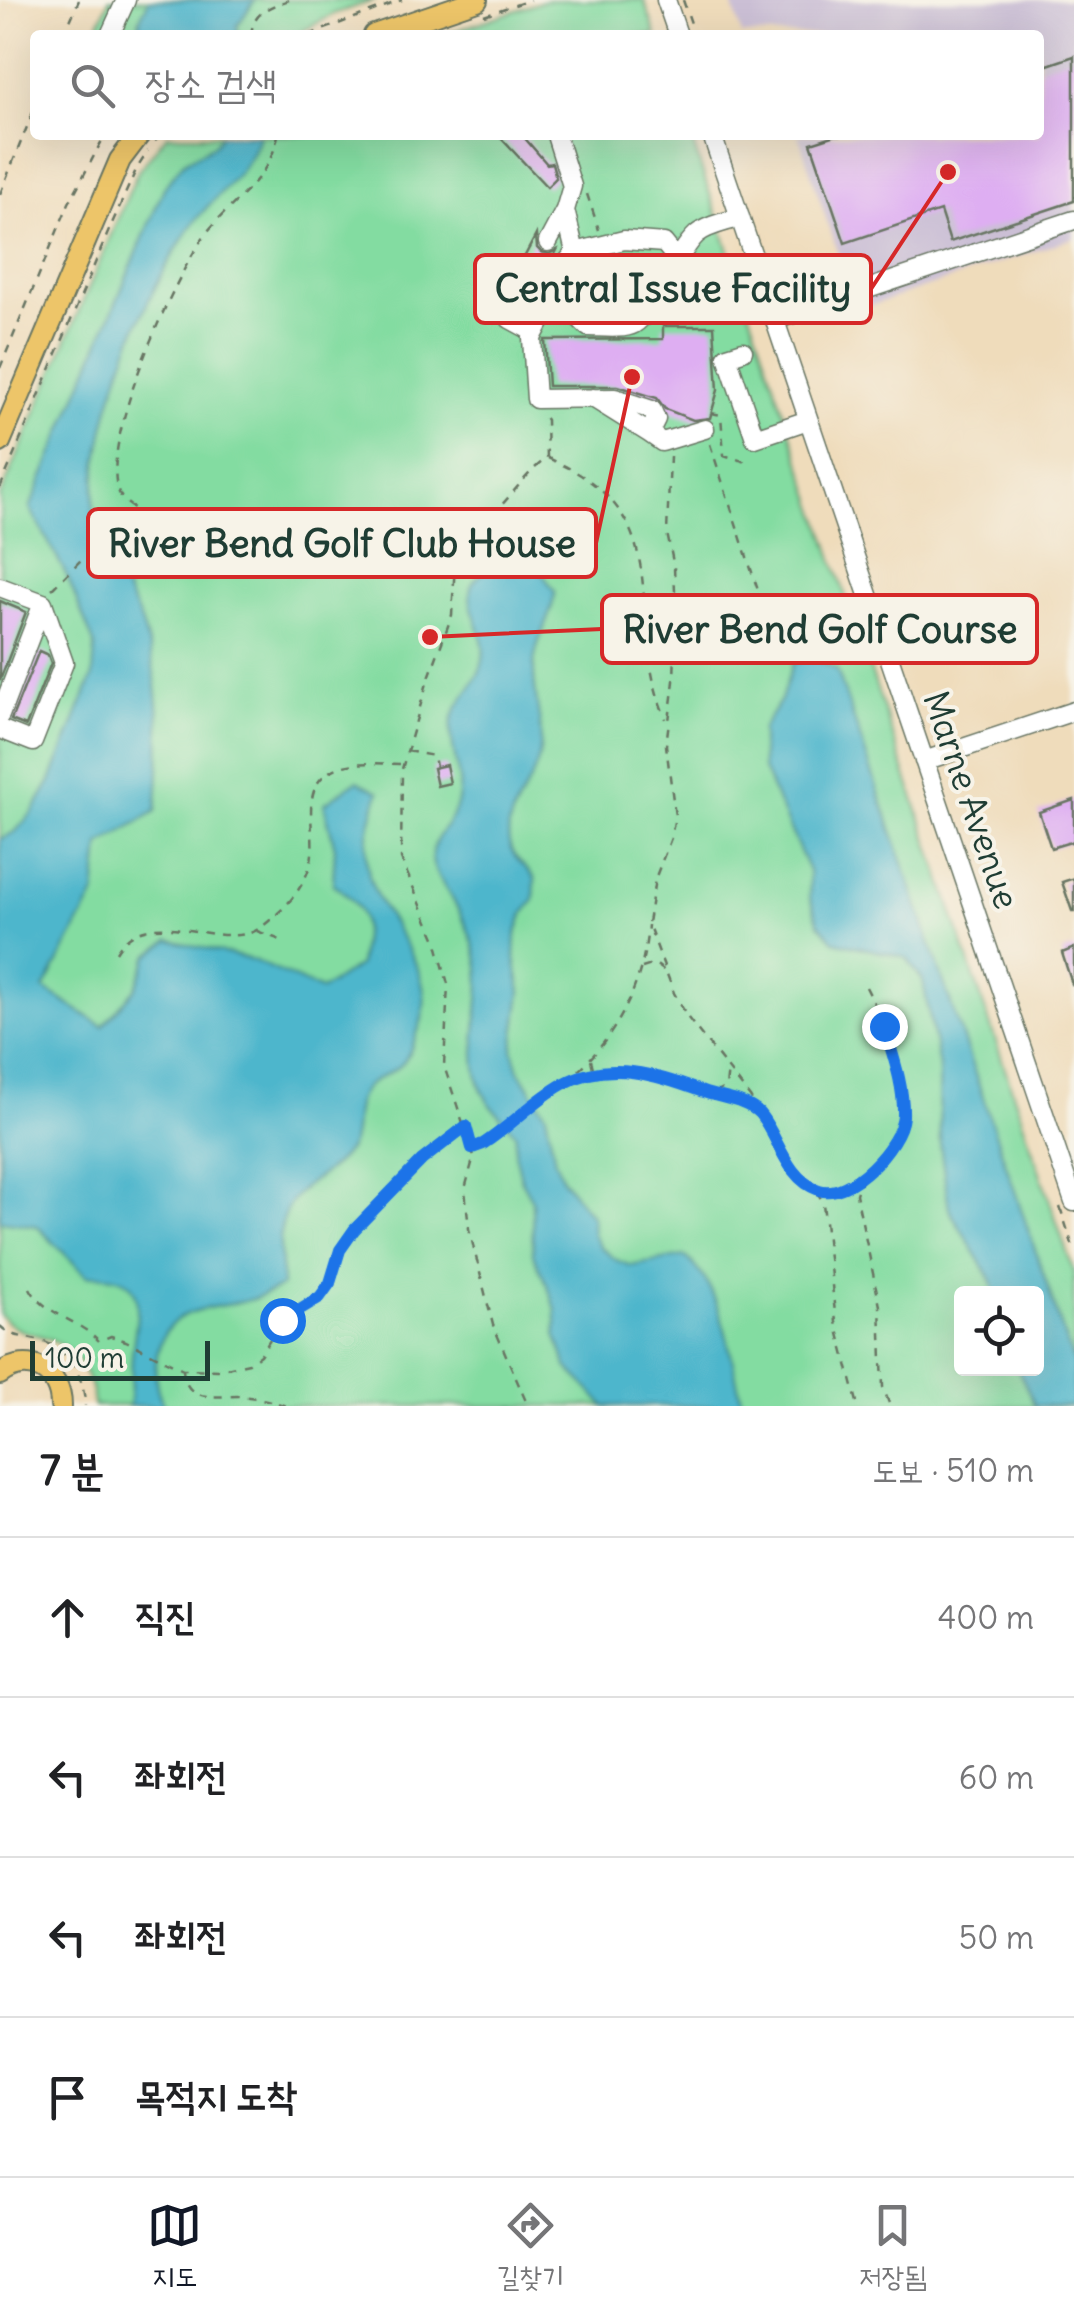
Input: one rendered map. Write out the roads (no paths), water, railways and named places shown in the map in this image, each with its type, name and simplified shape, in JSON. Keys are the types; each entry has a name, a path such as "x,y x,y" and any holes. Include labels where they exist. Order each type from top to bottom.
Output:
{"main road":[{"path":"389,30 477,0"},
{"path":"0,442 120,160 135,140"},
{"path":"0,1357 35,1365 55,1380 61,1406"},
{"path":"0,1374 22,1364"}],"street":[{"path":"112,30 126,0"},
{"path":"666,0 676,30"},
{"path":"548,242 566,210 572,186 558,140"},
{"name":"Marne Avenue","path":"714,140 1074,1202"},
{"path":"566,210 575,252"},
{"path":"660,288 676,258 699,231 740,217"},
{"path":"775,320 1074,220"},
{"path":"676,258 664,243 624,240 575,252 561,270 558,289 534,332 536,398 614,398 652,410 656,438 708,421"},
{"path":"515,310 510,319 534,332"},
{"path":"728,356 754,438 808,420"},
{"path":"0,586 43,603 64,663 33,742 0,729"},
{"path":"0,715 43,603"},
{"path":"924,761 1074,711"}],"water":[{"path":"149,0 255,0 237,30 139,30"},
{"path":"218,140 257,140 238,174 187,232 138,325 104,427 94,496 97,532 141,622 153,668 159,740 156,811 100,845 95,894 44,989 103,1026 135,989 149,955 170,940 253,960 321,990 359,965 363,918 354,902 333,884 335,848 324,804 357,781 379,792 367,843 369,875 375,893 416,964 424,1002 421,1022 405,1060 360,1096 349,1148 289,1205 281,1229 282,1286 253,1299 179,1318 168,1328 156,1361 156,1384 164,1406 129,1406 137,1310 132,1287 108,1276 87,1276 37,1226 0,1221 0,839 15,832 33,812 51,781 93,676 95,646 67,576 30,508 164,188 183,163"},
{"path":"517,549 528,553 555,592 534,665 541,732 539,759 512,814 508,833 513,854 535,879 534,900 516,935 515,958 521,992 513,1050 519,1070 546,1114 555,1161 563,1180 592,1217 593,1235 600,1247 631,1266 684,1256 708,1285 724,1325 743,1406 605,1406 567,1367 556,1334 556,1310 533,1254 532,1200 522,1182 515,1152 516,1135 480,1085 475,1053 480,988 477,956 464,920 435,870 432,852 459,795 452,720 481,668 483,657 471,587 484,572"},
{"path":"813,657 837,670 1074,1364 1074,1406 1035,1406 1021,1376 1044,1376 1044,1286 993,1286 949,1209 940,1144 939,1067 923,981 907,958 834,941 819,924 810,898 809,871 762,767 762,729 781,700 793,663"}],"place":[{"name":"Central Issue Facility","path":"948,172"},
{"name":"River Bend Golf Club House","path":"632,377"},
{"name":"River Bend Golf Course","path":"430,637"}]}
